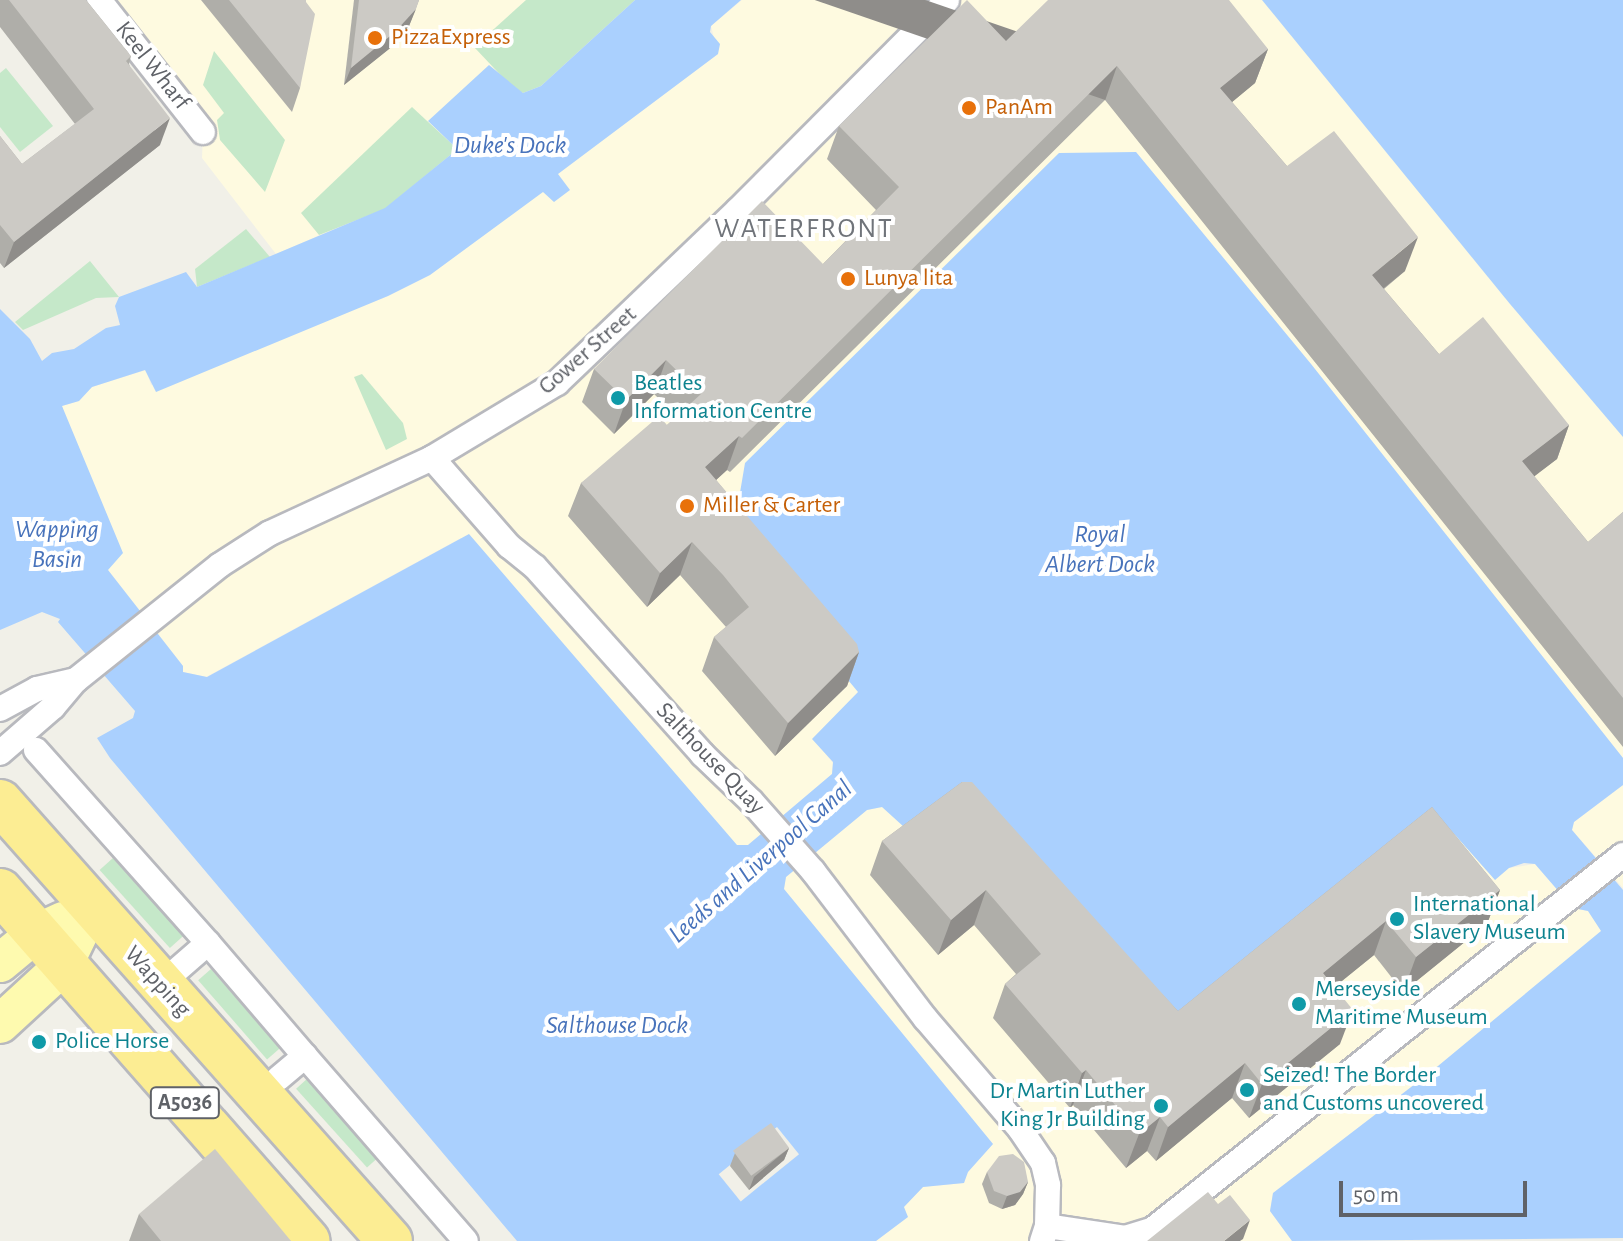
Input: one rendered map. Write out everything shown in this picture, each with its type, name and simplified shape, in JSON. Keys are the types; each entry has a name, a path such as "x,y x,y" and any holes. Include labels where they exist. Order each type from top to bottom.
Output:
{"highway":[{"name":"Wapping","path":"0,802 390,1241"},
{"name":"A5036","path":"0,891 307,1241"}],"main road":[{"path":"0,1024 49,950 91,908"},
{"path":"0,963 49,950"}],"street":[{"name":"Keel Wharf","path":"99,0 203,132"},
{"name":"Gower Street","path":"0,753 53,707 76,680 161,609 270,533 432,458 557,383 738,210 947,0"},
{"name":"Salthouse Quay","path":"432,458 509,546 535,567 702,754 764,814 813,871 925,1018 1032,1144 1043,1163 1048,1185 1044,1234"},
{"path":"0,709 37,689 76,680"},
{"path":"36,750 466,1241"},
{"path":"1044,1234 1125,1238 1152,1230 1623,855"},
{"path":"178,969 208,943"},
{"path":"278,1079 305,1056"},
{"name":"Wapping","path":"317,1160 368,1241"}],"shaded area":[{"path":"99,0 635,0 334,229 276,254 202,158 203,132"},
{"path":"742,0 1269,0 1623,431 1623,758 1311,364 1136,152 850,678 859,692 813,739 833,763 832,774 748,845 737,846 461,538 206,677 183,672 183,666 108,570 62,406 79,401 92,387 146,370 151,385 388,296 430,275 543,191 553,201 557,174 718,54 711,26"},
{"path":"1623,785 1623,888 1572,830 1574,822"},
{"path":"882,807 1451,831 1509,868 1535,864 1573,908 1588,911 1602,931 1432,1071 1273,1193 1270,1211 1292,1241 876,1241 907,1217 903,1207 923,1187 964,1183 967,1172 993,1144 784,889 786,877 867,810"}],"green space":[{"path":"526,0 635,0 541,86 523,93 511,86 474,47"},
{"path":"214,51 285,140 265,192 220,140 217,120 224,113 203,85"},
{"path":"6,68 53,126 20,152 0,127 0,73"},
{"path":"412,107 453,145 454,152 385,209 319,235 301,213"},
{"path":"246,229 270,257 197,287 195,269"},
{"path":"90,261 119,297 96,298 23,330 15,322"},
{"path":"362,374 403,423 407,439 386,450 354,377"},
{"path":"113,858 183,936 170,948 100,870"},
{"path":"211,969 280,1048 267,1059 198,980"},
{"path":"308,1078 379,1157 367,1167 296,1089"}],"water":[{"path":"635,0 741,0 711,26 710,32 720,44 718,54 558,174 570,190 554,202 543,192 430,275 388,296 156,392 145,370 92,387 79,401 62,406 123,553 108,570 183,666 183,672 207,677 469,534 737,845 748,845 832,774 833,762 812,739 858,692 732,540 745,463 1059,153 1136,152 1311,364 1623,758 1623,785 1574,822 1572,830 1623,890 1623,1238 1292,1241 1270,1211 1273,1193 1432,1071 1601,931 1588,911 1573,908 1535,864 1524,863 1509,868 1495,880 1448,827 1184,1024 904,827 882,807 867,810 786,877 784,889 993,1144 968,1172 964,1183 923,1187 904,1207 908,1217 876,1241 517,1241 110,758 97,738 133,718 135,711 58,622 60,619 42,612 0,630 0,309 30,339 42,361 52,353 74,349 106,328 120,325 115,306 119,297 186,272 197,287 385,208 454,152 453,145 428,121 489,65 523,93 541,86"},
{"path":"1262,0 1623,0 1623,437 1510,304"}],"pier":[{"path":"777,1127 799,1154 741,1201 719,1174"}],"building":[{"path":"9,0 86,0 131,56 126,61 170,118 14,242 0,225 0,136 22,164 94,109"},
{"path":"229,0 306,0 315,14 300,88"},
{"name":"PizzaExpress","path":"359,0 419,0 416,9 395,32 351,68"},
{"path":"967,0 1006,41 1048,0 1229,0 1268,49 1220,88 1287,166 1334,131 1418,237 1372,275 1439,354 1483,317 1569,425 1522,461 1588,542 1623,512 1623,698 1117,66 742,438 739,436 705,467 857,644 859,652 788,723 714,637 749,607 723,575 692,542 660,573 581,483 659,416 667,425 701,394 666,360 626,400 594,369 762,201 823,264 899,187 839,126"},
{"path":"962,782 972,782 1178,1011 1432,807 1500,890 1416,957 1386,921 1323,973 1353,1010 1262,1084 1245,1063 1168,1127 1160,1117 1139,1134 1086,1070 1082,1073 1005,984 1041,954 986,890 951,920 882,841"},
{"path":"771,1123 789,1148 751,1176 733,1151"},
{"path":"215,1149 291,1241 161,1241 139,1214"},
{"path":"1013,1154 1024,1162 1028,1182 1020,1192 1007,1196 994,1191 987,1172 999,1156"},
{"path":"1208,1192 1218,1204 1230,1195 1250,1220 1224,1241 1147,1241"}],"place":[{"name":"PizzaExpress","path":"375,38"},
{"name":"PanAm","path":"969,108"},
{"name":"Lunya lita","path":"848,279"},
{"name":"Beatles Information Centre","path":"618,398"},
{"name":"Miller & Carter","path":"687,506"},
{"name":"International Slavery Museum","path":"1397,919"},
{"name":"Merseyside Maritime Museum","path":"1299,1004"},
{"name":"Police Horse","path":"39,1042"},
{"name":"Seized! The Border and Customs uncovered","path":"1247,1090"},
{"name":"Dr Martin Luther King Jr Building","path":"1161,1106"}],"district":[{"name":"WATERFRONT","path":"804,229"}],"water label":[{"name":"Duke's Dock","path":"510,146"},
{"name":"Wapping Basin","path":"57,545"},
{"name":"Royal Albert Dock","path":"1100,550"},
{"name":"Leeds and Liverpool Canal","path":"761,862"},
{"name":"Salthouse Dock","path":"617,1026"}]}
